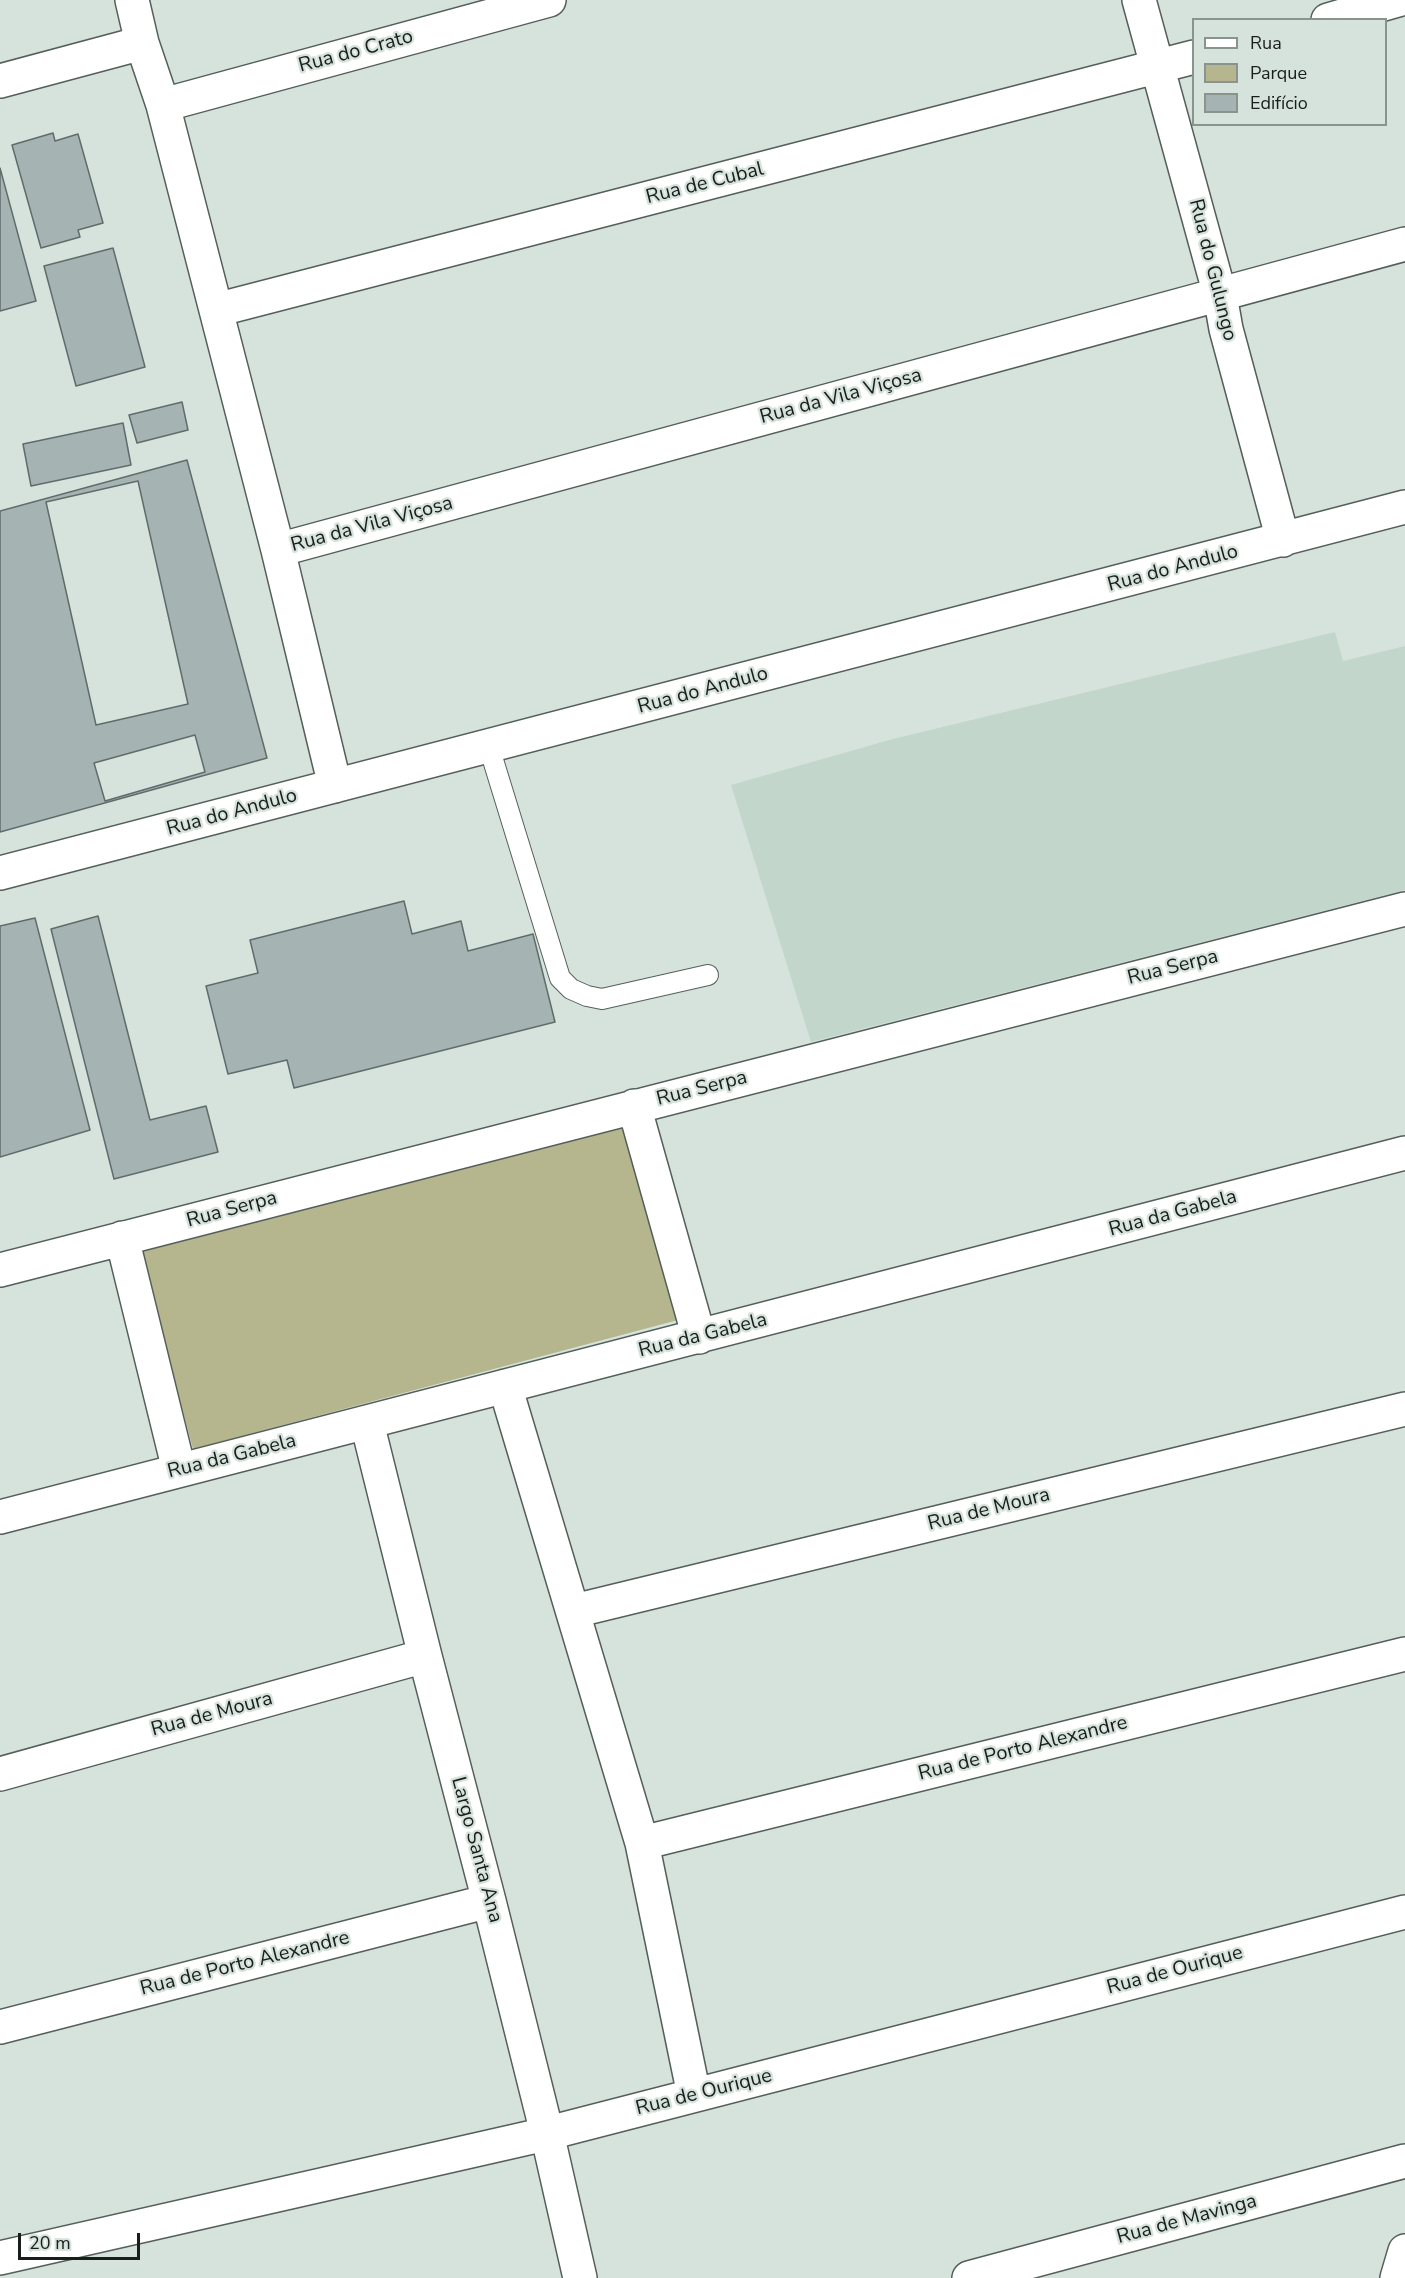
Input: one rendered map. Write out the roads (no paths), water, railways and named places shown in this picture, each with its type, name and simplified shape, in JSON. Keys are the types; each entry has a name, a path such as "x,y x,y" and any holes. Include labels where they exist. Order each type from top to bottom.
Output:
{"street":[{"path":"132,0 142,43 163,105 278,550 335,786"},
{"name":"Rua do Crato","path":"163,105 549,0"},
{"name":"Rua do Gulungo","path":"1139,0 1220,295 1226,330 1283,540"},
{"path":"1335,18 1398,0"},
{"path":"0,81 142,43"},
{"name":"Rua de Cubal","path":"216,310 1192,58"},
{"name":"Rua da Vila Viçosa","path":"278,550 1405,244"},
{"name":"Rua do Andulo","path":"0,873 1405,507"},
{"name":"Rua Serpa","path":"0,1270 1405,909"},
{"path":"634,1106 699,1337"},
{"name":"Rua da Gabela","path":"0,1517 1405,1153"},
{"path":"122,1238 179,1470"},
{"path":"505,1386 642,1843 694,2096"},
{"name":"Rua de Moura","path":"574,1611 1405,1409"},
{"name":"Largo Santa Ana","path":"367,1423 547,2133 580,2278"},
{"name":"Rua de Porto Alexandre","path":"642,1843 1405,1654"},
{"name":"Rua de Moura","path":"0,1773 425,1656"},
{"name":"Rua de Porto Alexandre","path":"0,2026 489,1901"},
{"name":"Rua de Ourique","path":"0,2258 547,2133 1405,1912"},
{"name":"Rua de Mavinga","path":"969,2278 1405,2162"},
{"path":"1397,2278 1405,2251"}],"lane":[{"path":"489,747 560,978 571,989 586,996 602,999 708,975"}]}
